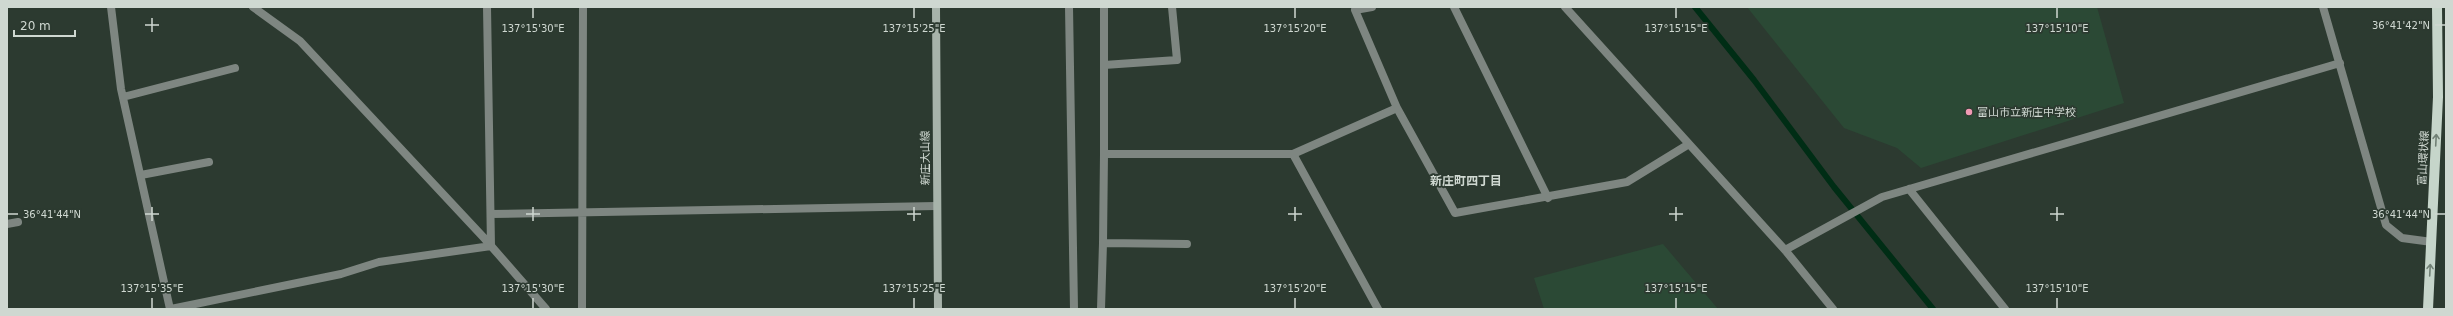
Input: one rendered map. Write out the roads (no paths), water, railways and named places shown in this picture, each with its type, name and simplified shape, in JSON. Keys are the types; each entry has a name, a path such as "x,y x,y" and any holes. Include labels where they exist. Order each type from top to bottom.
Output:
{"main road":[{"name":"新庄大山線","path":"936,7 936,206 938,309"},
{"name":"富山環状線","path":"2428,309 2442,98 2437,7"}],"street":[{"path":"111,7 123,96 171,309 341,274 379,262 491,246"},
{"path":"253,7 300,41 491,246 546,309"},
{"path":"487,7 491,246"},
{"path":"582,309 583,7"},
{"path":"1069,7 1074,309"},
{"path":"1102,309 1104,7"},
{"path":"1104,65 1177,60 1172,7"},
{"path":"1372,7 1354,8 1396,108 1455,213 1548,198 1627,182 1689,144"},
{"path":"1454,7 1548,198"},
{"path":"1565,7 1785,250 1833,309"},
{"path":"2323,7 2386,225 2402,238 2432,242"},
{"path":"1785,250 1882,197 2340,63"},
{"path":"123,96 235,68"},
{"path":"1104,154 1293,154 1396,108"},
{"path":"1293,154 1378,309"},
{"path":"141,175 209,162"},
{"path":"1909,189 2005,309"},
{"path":"491,214 936,206"},
{"path":"7,224 18,222"},
{"path":"1103,243 1187,244"}],"waterway":[{"path":"1695,7 1754,80 1834,187 1933,309"}],"place":[{"name":"富山市立新庄中学校","path":"1969,112"}],"district":[{"name":"新庄町四丁目","path":"1466,181"}]}
